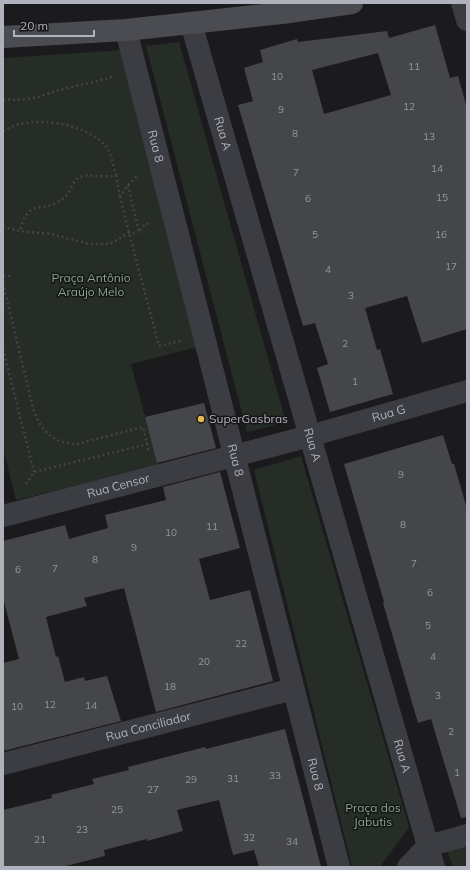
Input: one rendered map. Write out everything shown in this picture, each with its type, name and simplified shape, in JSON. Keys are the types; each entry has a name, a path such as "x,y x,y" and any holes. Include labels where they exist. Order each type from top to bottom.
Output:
{"main road":[{"path":"3,37 126,30 282,13 352,3"}],"street":[{"path":"462,3 467,20"},
{"name":"Rua A","path":"191,23 434,867"},
{"name":"Rua 8","path":"126,30 339,867"},
{"name":"Rua G","path":"234,455 310,436 467,391"},
{"name":"Rua Censor","path":"3,516 234,455"},
{"name":"Rua Conciliador","path":"3,764 293,689"},
{"path":"408,867 428,846 467,835"}],"path":[{"path":"3,99 17,100 38,97 117,75"},
{"path":"3,132 10,127 26,123 61,123 78,128 95,137 107,147 116,175 129,233 159,346 185,340"},
{"path":"120,196 142,171"},
{"path":"20,231 27,213 38,206 53,205 59,201 71,190 78,178 85,176 110,177 116,175"},
{"path":"128,186 139,232"},
{"path":"3,226 20,231 51,234 89,244 110,244 129,233 139,232 146,223 152,228"},
{"path":"3,277 11,276"},
{"path":"3,283 33,408 40,426 45,432 60,442 77,444 143,427 150,456"},
{"path":"3,349 34,472"},
{"path":"23,489 34,472 147,444"}],"green space":[{"path":"179,42 286,422 247,432 146,46"},
{"name":"Praça Antônio Araújo Melo","path":"122,50 197,347 131,364 158,466 16,500 3,448 3,58"},
{"name":"Praça dos Jabutis","path":"301,456 409,827 380,867 352,867 254,470"},
{"path":"467,845 467,867 453,867 447,850"}],"building":[{"path":"435,25 450,78 458,76 467,108 467,329 422,343 407,296 365,308 377,350 380,349 393,394 330,412 317,368 328,364 315,323 303,326 238,105 253,101 244,68 263,62 260,50 297,39 298,42 387,31 389,38","holes":["378,53 391,95 324,114 312,70"]},
{"path":"204,403 216,448 157,463 145,417"},
{"path":"443,435 452,464 454,464 467,509 467,817 461,818 431,719 418,723 344,464"},
{"path":"220,472 240,548 199,559 210,600 250,590 273,681 156,712 124,588 84,598 87,606 46,617 56,657 58,656 65,682 84,677 85,681 107,676 121,721 3,751 3,663 19,659 3,598 3,541 65,525 69,539 108,528 105,515 166,500 163,487"},
{"path":"285,729 321,867 259,867 254,850 233,855 219,800 177,810 183,831 147,841 147,839 104,850 105,856 62,867 3,867 3,810 52,798 51,795 94,784 92,779 129,770 128,767 205,747 206,749"}],"place":[{"name":"SuperGasbras","path":"201,419"}]}
